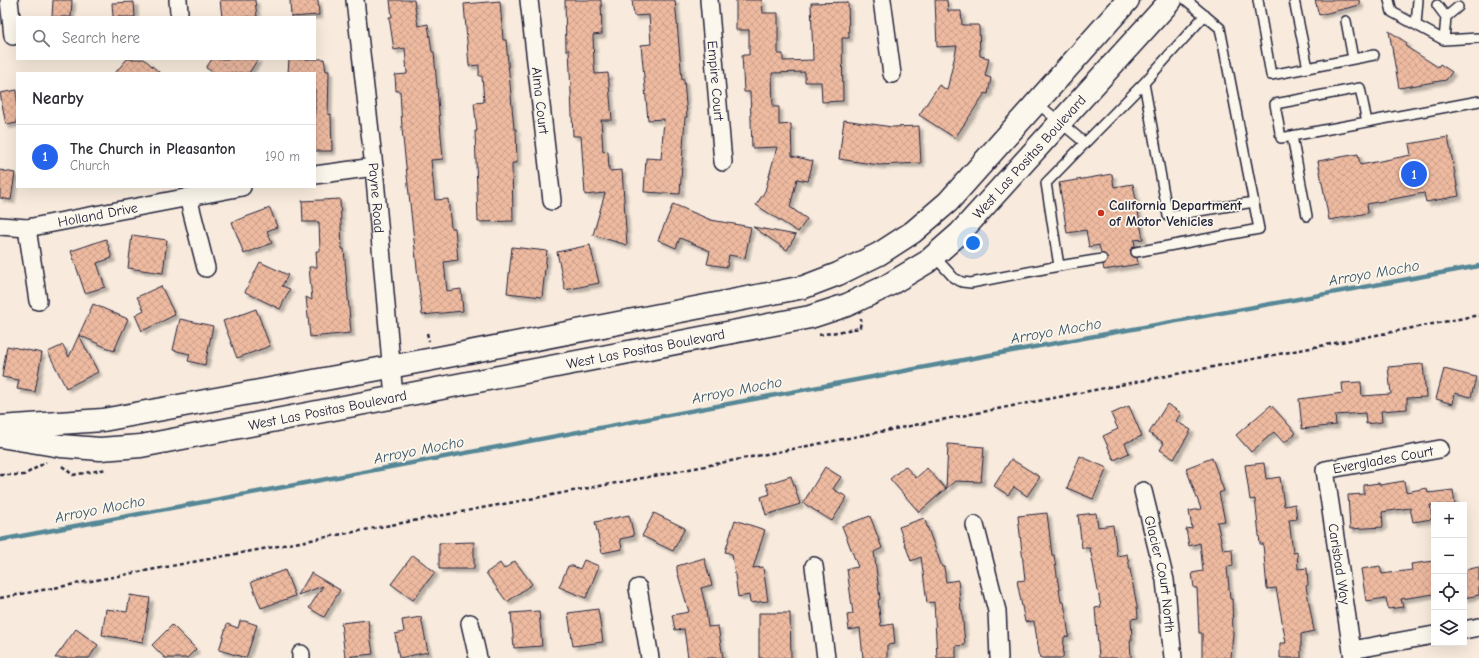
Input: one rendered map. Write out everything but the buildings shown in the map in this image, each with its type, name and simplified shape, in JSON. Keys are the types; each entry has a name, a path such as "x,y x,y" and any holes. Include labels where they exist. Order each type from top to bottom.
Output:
{"main road":[{"path":"0,428 103,420 804,286 838,274 879,254 913,232 948,202 1128,0"},
{"name":"West Las Positas Boulevard","path":"0,436 61,446 100,449 141,446 810,317 847,305 887,286 927,262 960,233 1171,0"}],"street":[{"path":"9,0 13,36"},
{"name":"Payne Road","path":"355,0 374,166 394,397"},
{"name":"Alma Court","path":"529,0 552,201"},
{"name":"Empire Court","path":"709,0 723,162"},
{"path":"882,0 892,74"},
{"path":"316,175 374,166"},
{"name":"Holland Drive","path":"0,226 28,228 188,196 236,188"},
{"path":"188,196 206,268"},
{"path":"28,228 38,301"},
{"name":"Everglades Court","path":"1325,470 1440,449"},
{"name":"Carlsbad Way","path":"1325,470 1353,654"},
{"name":"Glacier Court North","path":"1143,491 1165,580 1173,658"},
{"path":"975,525 997,611 1000,658"},
{"path":"814,566 826,658"},
{"path":"638,588 650,658"},
{"path":"470,623 478,658"},
{"path":"1467,629 1479,627"},
{"path":"1353,654 1431,636"}],"lane":[{"path":"1136,252 1259,229 1220,28 1186,0"},
{"path":"1258,0 1271,75 1374,55"},
{"path":"1294,0 1308,68"},
{"path":"1389,0 1392,12 1444,40 1479,38"},
{"path":"1416,25 1418,0"},
{"path":"1437,5 1446,17 1444,40"},
{"path":"1446,17 1458,7"},
{"path":"1059,266 1046,183 1144,83 1205,15"},
{"path":"1346,20 1354,59"},
{"path":"1144,83 1168,216 1254,202"},
{"path":"1367,122 1360,88 1275,104 1281,138 1367,122 1479,101"},
{"path":"1037,103 1085,143"},
{"path":"1292,136 1307,216"},
{"path":"934,256 954,278 962,282 971,283 1102,259"}],"path":[{"path":"0,598 656,476 1479,315"}],"waterway":[{"name":"Arroyo Mocho","path":"0,540 979,357 1479,266"}],"place":[{"name":"The Church in Pleasanton","path":"1414,174"},
{"name":"California Department of Motor Vehicles","path":"1101,213"}]}
